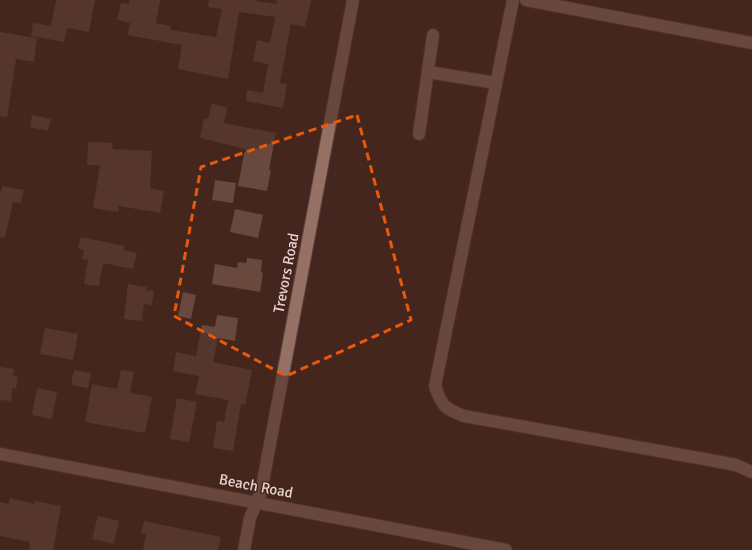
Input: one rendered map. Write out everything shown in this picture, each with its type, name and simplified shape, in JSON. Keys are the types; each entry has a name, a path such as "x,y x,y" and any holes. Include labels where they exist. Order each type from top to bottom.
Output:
{"street":[{"name":"Trevors Road","path":"244,550 250,518 261,492 354,0"},
{"path":"512,0 435,386 439,399 447,409 464,416 736,465 752,472"},
{"path":"526,0 752,43"},
{"path":"419,134 433,35"},
{"path":"428,72 496,83"},
{"name":"Beach Road","path":"0,454 506,550"}],"highlighted area":[{"path":"357,115 411,320 286,376 174,316 201,167"}],"building":[{"path":"56,0 95,0 89,32 67,28 64,42 31,36 33,23 51,26"},
{"path":"129,0 160,0 156,23 171,26 170,30 216,37 222,9 208,7 209,0 251,0 276,4 277,0 311,0 305,27 291,24 280,83 287,84 283,108 246,101 247,90 263,93 268,64 253,61 257,40 270,43 275,17 239,12 228,79 178,69 182,45 128,35 130,23 117,20 121,3 129,4"},
{"path":"0,32 37,38 34,62 16,59 7,117 0,116"},
{"path":"212,103 227,108 224,123 276,133 269,170 271,170 267,191 238,186 245,149 200,138 204,118 208,119"},
{"path":"32,115 51,119 48,131 30,127"},
{"path":"88,142 113,143 112,149 152,151 150,188 164,191 160,213 119,206 118,212 93,208 100,165 87,165"},
{"path":"215,180 236,183 233,203 212,200"},
{"path":"2,186 24,190 21,203 13,202 5,238 0,237 0,196"},
{"path":"235,209 263,215 258,238 230,232"},
{"path":"81,237 124,246 124,250 137,253 133,269 103,263 99,286 84,284 88,260 82,259 84,250 78,248"},
{"path":"247,258 262,260 261,272 263,273 260,292 212,284 215,264 237,268 238,262 246,263"},
{"path":"128,284 147,287 146,290 154,291 152,305 144,304 142,321 124,319"},
{"path":"183,292 196,295 191,319 178,316"},
{"path":"217,315 238,318 235,341 218,338 213,362 252,370 245,405 241,404 233,451 213,448 217,421 224,422 228,400 195,394 199,376 173,371 176,352 196,356 202,325 215,327"},
{"path":"45,328 78,334 73,360 40,354"},
{"path":"0,367 14,369 13,376 18,377 16,389 12,388 11,401 0,400"},
{"path":"74,370 91,373 88,388 71,385"},
{"path":"121,370 134,372 130,393 152,397 145,433 85,422 92,384 117,389"},
{"path":"37,388 57,392 52,419 32,415"},
{"path":"177,398 197,402 189,442 170,439"},
{"path":"10,498 34,504 35,501 61,506 53,550 29,550 30,542 0,536 0,502 9,504"},
{"path":"98,516 119,521 114,544 92,539"},
{"path":"144,521 221,537 218,550 143,550 146,534 141,533"}]}
